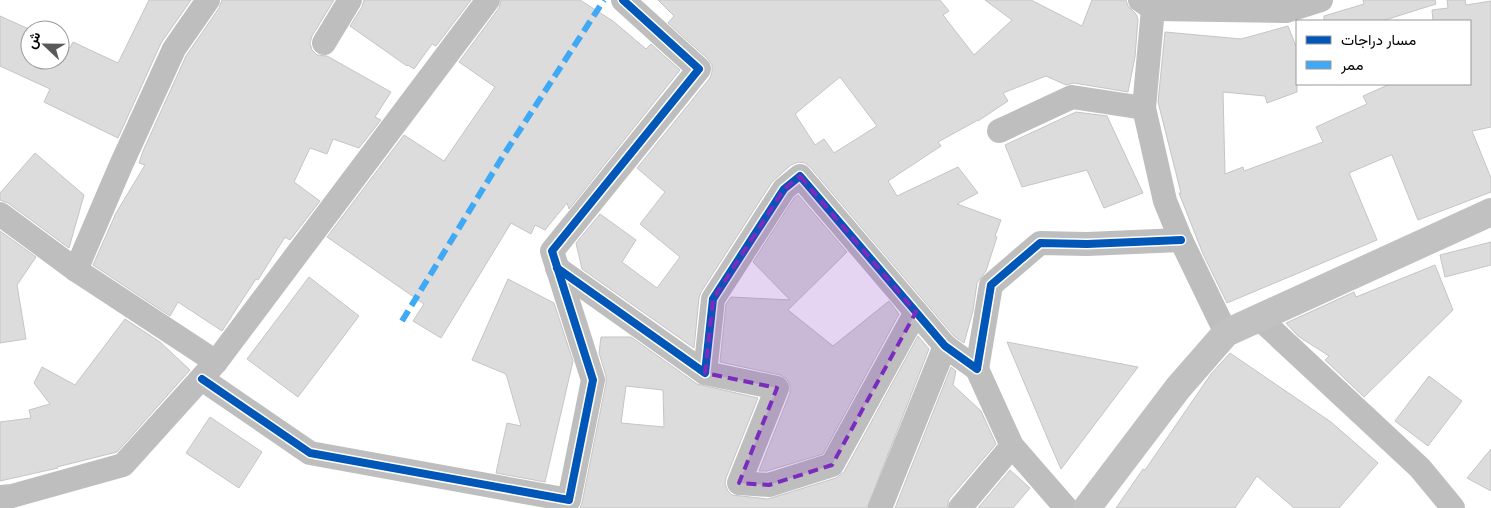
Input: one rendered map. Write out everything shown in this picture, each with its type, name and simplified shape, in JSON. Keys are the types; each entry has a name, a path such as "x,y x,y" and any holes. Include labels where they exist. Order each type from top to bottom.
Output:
{"main road":[{"path":"1087,508 1178,388 1226,333 1491,212"}],"street":[{"path":"76,270 174,49 208,0"},
{"path":"324,43 350,0"},
{"path":"0,497 12,496 123,465 209,371 488,0"},
{"path":"0,214 209,371 310,453 569,500 593,380 552,251 699,69 623,0"},
{"path":"1226,333 1181,240 1165,201 1144,108 1147,4 1186,4 1286,11 1298,4 1320,0"},
{"path":"999,131 1072,97 1144,108"},
{"path":"705,373 713,299 784,189 800,176 946,346 977,369 1012,446 1066,508"},
{"path":"977,369 991,285 1040,243 1087,244 1181,240"},
{"path":"557,268 705,373 777,388 739,483 769,485 832,465 916,312"},
{"path":"1259,318 1420,468 1454,508"},
{"path":"880,508 946,346"},
{"path":"960,508 1012,446"}],"highlighted area":[{"path":"800,176 916,312 832,465 769,485 739,483 777,388 705,373 713,299 784,189"}],"building":[{"path":"149,0 191,0 161,43 118,138 44,102 50,89 0,66 0,16 20,25 20,70 70,70 70,48 73,42 118,63"},
{"path":"222,0 334,0 312,36 310,43 312,50 317,55 327,56 391,92 375,117 381,120 359,148 333,139 327,154 310,148 294,182 320,201 290,240 285,237 258,280 256,279 222,331 178,302 170,316 93,265 116,213 145,165 139,163 143,151 186,56 219,8"},
{"path":"364,0 471,0 436,46 432,44 414,69 350,26 362,7"},
{"path":"501,0 580,0 613,21 646,49 651,44 680,70 569,209 567,203 545,230 535,225 531,234 511,223 441,338 413,321 424,304 327,237 404,135 444,161 495,87 459,62 499,8"},
{"path":"658,0 940,0 949,11 943,15 974,55 1012,20 985,0 1031,0 1082,26 1092,0 1126,0 1128,6 1138,19 1135,57 1128,92 1074,83 1066,85 1046,76 1003,93 1008,101 978,121 938,142 941,146 888,181 897,196 958,167 978,193 957,204 1001,220 986,271 977,283 973,311 964,343 954,336 810,167 805,163 798,162 791,165 772,182 701,292 694,348 582,269 576,243 600,214 636,240 622,262 657,288 680,257 640,224 665,192 637,168 710,78 712,72 712,65 708,59 668,23 674,16","holes":["840,77 877,126 834,153 824,139 815,145 795,114"]},
{"path":"1363,0 1435,0 1436,4 1385,20 1324,20 1324,16 1364,4"},
{"path":"1447,0 1465,0 1466,5 1491,1 1491,127 1472,131 1491,178 1491,192 1418,220 1391,155 1349,173 1377,240 1227,303 1203,254 1179,193 1181,193 1158,102 1165,32 1241,39 1288,26 1296,46 1297,92 1267,103 1265,96 1223,92 1225,174 1243,167 1244,171 1323,142 1316,127 1367,104 1363,96 1388,85 1471,85 1471,20 1433,20 1432,10 1448,8"},
{"path":"1076,112 1107,116 1143,193 1104,208 1087,170 1022,187 1005,145"},
{"path":"35,153 84,195 69,248 8,203 0,200 0,193"},
{"path":"798,195 847,252 788,310 833,346 889,301 899,314 823,454 767,471 759,471 790,393 790,386 787,379 780,375 720,362 726,304 731,297 790,300 753,262 794,198"},
{"path":"0,231 36,257 17,285 26,339 0,343"},
{"path":"1491,242 1491,265 1445,277 1440,255"},
{"path":"1435,265 1453,310 1364,397 1325,360 1329,356 1298,336 1286,323 1354,292 1356,297"},
{"path":"309,277 359,316 298,397 247,359"},
{"path":"508,279 554,303 573,361 545,482 496,473 507,423 521,426 506,374 472,360"},
{"path":"125,319 160,342 190,370 117,452 0,481 0,422 31,418 29,410 50,404 34,383 42,367 75,385"},
{"path":"918,336 929,349 867,508 580,508 606,383 606,376 599,353 601,337 631,337 697,384 758,398 726,478 725,484 732,495 768,499 836,478 844,472","holes":["626,386 663,390 664,427 621,423"]},
{"path":"1007,342 1138,367 1061,469 1050,444"},
{"path":"1230,353 1331,422 1378,463 1339,508 1294,508 1257,476 1235,508 1116,508 1143,469 1145,470 1211,374"},
{"path":"951,367 956,371 953,385 981,411 996,444 949,499 947,508 895,508"},
{"path":"1429,376 1462,401 1428,446 1395,421"},
{"path":"210,417 262,452 239,488 186,453"},
{"path":"1491,449 1491,491 1467,478"},
{"path":"1010,470 1030,488 1013,508 978,508"}],"marked path":[{"path":"402,321 503,156 604,0"}],"cycle path":[{"path":"202,379 310,453 569,500 593,380 552,251 699,69 623,0"},
{"path":"557,268 705,373 713,299 784,189 800,176 945,346 977,369 991,285 1040,243 1087,244 1181,240"}]}
